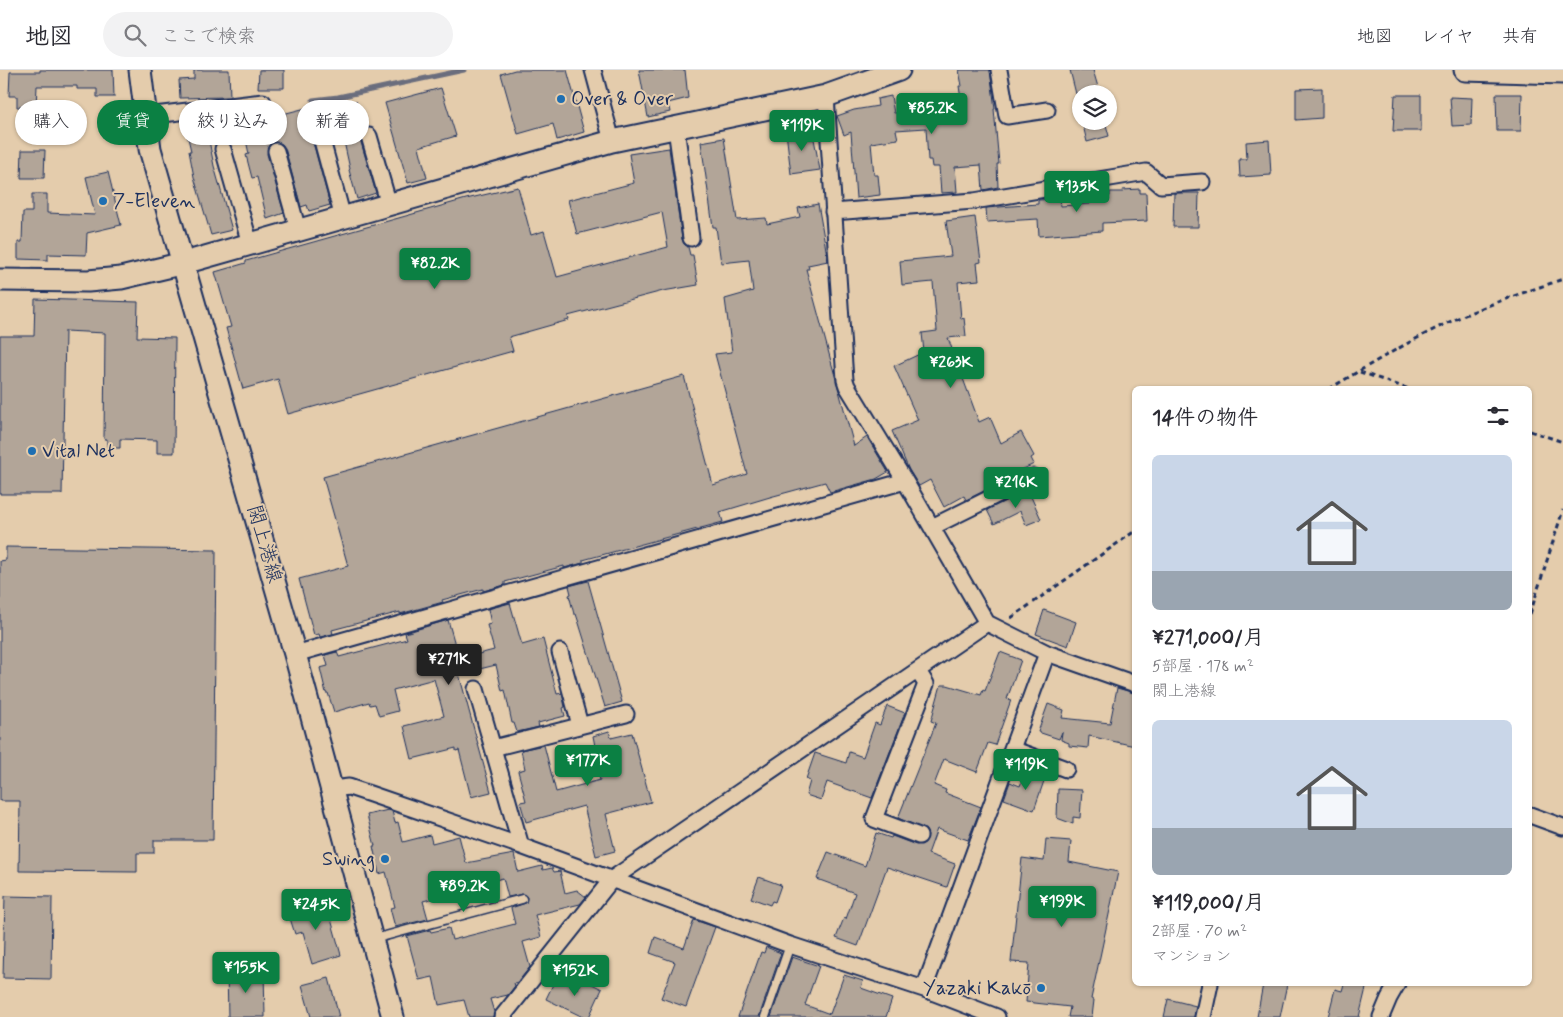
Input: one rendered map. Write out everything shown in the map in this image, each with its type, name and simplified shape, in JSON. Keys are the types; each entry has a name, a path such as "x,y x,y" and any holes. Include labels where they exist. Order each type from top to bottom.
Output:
{"street":[{"path":"128,70 150,149"},
{"name":"閖上港線","path":"140,70 144,100"},
{"path":"593,70 612,141"},
{"path":"0,280 88,281 121,278 250,244 612,141 826,96 899,70"},
{"path":"1000,70 1007,116 1047,110"},
{"path":"1465,70 1563,73"},
{"path":"826,96 833,212 848,386 992,626 1047,653 1132,683"},
{"path":"676,128 691,238"},
{"path":"369,136 389,205"},
{"name":"閖上港線","path":"150,145 296,654 393,1017"},
{"path":"323,145 343,218"},
{"path":"223,149 250,244"},
{"path":"276,151 298,230"},
{"path":"833,212 974,201 1146,172 1161,185 1202,182"},
{"path":"932,527 1034,477"},
{"path":"296,654 905,481"},
{"path":"502,1017 612,879 918,671 992,626"},
{"path":"560,652 580,725"},
{"path":"924,989 1047,653"},
{"path":"918,671 926,684 874,819 919,836"},
{"path":"476,689 521,846"},
{"path":"493,748 626,714"},
{"path":"1012,750 1066,769"},
{"path":"332,789 349,787 521,846 790,945 924,989 997,1017"},
{"path":"1532,816 1563,827"},
{"path":"1203,1017 1210,986"},
{"path":"1381,1017 1396,986"}],"lane":[{"path":"372,940 522,899"},
{"path":"765,1017 790,945"}],"path":[{"path":"1334,386 1385,355 1437,328 1492,304 1563,279"},
{"path":"1359,371 1401,386"},
{"path":"1532,432 1563,442"},
{"path":"1532,608 1563,510"},
{"path":"992,626 1132,534"}],"building":[{"path":"40,70 113,70 114,97 97,97 97,89 77,89 77,86 37,86 36,100 17,100 17,96 9,96 10,72 40,72"},
{"path":"194,70 229,70 230,97 180,98 179,80 194,79"},
{"path":"259,70 284,70 284,88 258,88"},
{"path":"515,70 567,70 584,132 557,140 553,124 518,134 501,74"},
{"path":"639,70 685,70 688,98 668,103 670,112 648,117"},
{"path":"959,70 990,70 999,164 997,164 998,187 983,190 981,165 955,167 957,192 941,193 939,167 932,167 931,160 928,160 926,128 896,130 898,139 871,143 874,175 878,175 880,195 856,198 851,132 844,135 837,116 854,110 878,106 877,99 891,96 894,113 962,106 959,86 962,86"},
{"path":"1070,70 1093,70 1097,85 1074,85"},
{"path":"441,88 456,136 419,147 427,178 408,183 385,103"},
{"path":"1322,88 1322,118 1296,120 1296,89"},
{"path":"1496,94 1522,94 1521,131 1497,131"},
{"path":"1395,95 1421,95 1421,131 1393,131"},
{"path":"1450,97 1472,98 1471,125 1452,126"},
{"path":"297,110 297,145 314,145 330,205 309,211 307,205 301,207 283,145 287,145 287,113"},
{"path":"808,129 809,139 814,139 820,170 791,174 786,132"},
{"path":"1084,130 1107,130 1109,136 1087,142"},
{"path":"724,138 737,220 766,218 767,224 800,217 798,208 818,204 828,261 808,265 809,269 806,269 854,446 867,437 888,472 876,479 830,492 825,482 770,497 720,512 723,522 583,560 583,563 564,568 564,566 505,582 505,585 483,591 483,589 400,614 400,612 332,630 333,634 320,637 319,634 314,635 299,579 348,566 323,477 684,376 713,485 747,474 715,354 732,352 725,299 753,291 749,260 721,263 716,227 713,227 701,142"},
{"path":"1269,140 1271,175 1240,177 1239,159 1247,159 1246,142"},
{"path":"190,145 210,145 232,230 211,235 194,177 189,151 191,151"},
{"path":"247,145 269,145 267,154 284,213 267,219 257,177 252,178 246,155 249,154"},
{"path":"345,145 362,145 376,193 357,199"},
{"path":"669,148 682,239 688,247 690,255 693,255 698,285 663,291 568,316 569,320 509,337 513,351 288,414 278,379 243,389 226,328 231,327 215,272 246,263 246,261 466,199 518,187 531,235 544,231 557,277 668,247 662,212 577,234 568,200 634,183 629,154"},
{"path":"22,150 45,150 44,178 21,178"},
{"path":"108,172 121,225 87,233 86,255 48,254 48,260 18,259 18,242 22,242 23,212 32,212 32,194 47,194 47,213 95,215 86,177"},
{"path":"1140,189 1140,193 1146,193 1147,221 1102,223 1102,231 1039,236 1038,219 987,222 986,208 1038,204 1038,200 1060,199 1061,206 1090,204 1090,197 1110,196 1110,192"},
{"path":"1174,193 1199,193 1198,227 1173,227"},
{"path":"975,217 981,262 977,263 979,280 958,282 961,319 964,318 966,336 948,338 979,422 990,417 1001,443 1021,432 1034,456 1031,458 1034,464 966,500 964,496 944,507 930,480 919,486 909,470 892,431 918,420 894,366 924,352 922,333 937,331 933,282 902,285 900,261 951,256 946,221"},
{"path":"35,299 138,302 137,337 175,338 174,453 157,453 157,440 120,439 120,448 107,448 107,439 104,439 105,333 65,331 62,494 0,494 0,336 34,336"},
{"path":"1028,490 1041,519 1026,525 1020,511 994,524 987,510"},
{"path":"6,547 216,550 213,840 154,840 154,853 137,853 137,872 19,871 20,801 0,801 0,561 6,560"},
{"path":"588,581 622,702 605,707 569,595 571,594 569,586"},
{"path":"510,603 522,645 543,639 557,694 562,693 565,716 538,723 539,727 517,732 514,723 512,723 505,690 502,691 496,665 459,674 491,792 471,797 459,750 456,751 456,748 412,759 404,726 444,716 434,679 393,690 398,711 379,716 375,704 370,705 369,702 334,712 328,693 326,693 320,668 328,666 325,655 337,652 339,657 407,639 405,633 448,620 459,659 494,650 487,625 491,624 488,609"},
{"path":"1044,610 1076,622 1068,646 1036,634"},
{"path":"1000,652 1021,660 1007,699 1011,700 995,745 988,743 977,772 944,759 934,785 946,790 945,793 981,807 968,840 937,829 928,854 955,864 947,887 887,867 858,946 836,938 844,918 846,919 855,893 817,879 828,852 865,866 876,833 891,838 892,836 916,845 925,843 928,835 926,830 898,818 936,723 931,721 941,685 981,695 983,690 985,691"},
{"path":"1117,688 1132,692 1132,745 1089,736 1088,748 1069,746 1069,743 1061,740 1062,732 1059,739 1038,732 1048,704 1064,710 1062,718 1110,723"},
{"path":"887,706 905,713 872,798 827,782 821,800 806,795 810,781 806,779 815,753 846,763 849,752 863,757 875,723 880,725"},
{"path":"609,731 611,738 632,733 651,802 606,814 615,851 596,856 584,806 526,822 520,802 526,801 518,771 525,769 521,750 544,745 556,792 600,780 592,752 596,751 593,736"},
{"path":"1026,770 1045,778 1034,810 1004,799 1010,782 1020,786"},
{"path":"1058,789 1082,790 1080,818 1073,817 1073,824 1057,818"},
{"path":"388,810 392,811 395,823 398,822 403,842 430,835 432,843 459,836 466,863 514,854 518,872 542,866 543,870 552,868 554,872 560,871 565,893 577,890 586,897 580,904 535,915 541,937 523,942 530,967 518,982 514,983 515,986 508,995 490,999 494,1012 493,1017 469,1017 464,1000 439,1005 433,977 419,980 407,936 430,930 431,932 449,928 452,940 515,924 511,908 526,903 527,897 523,894 508,897 503,878 423,901 428,919 395,927 390,908 395,907 386,872 379,874 373,846 375,846 367,815"},
{"path":"1046,839 1071,841 1069,862 1118,872 1091,999 1094,1000 1092,1017 1068,1017 1070,1007 1026,1002 1029,963 1011,962 1022,858 1044,861"},
{"path":"759,877 781,885 775,902 772,901 770,905 751,898"},
{"path":"5,896 52,897 51,979 3,978"},
{"path":"326,901 341,955 312,964 303,932 295,934 288,912"},
{"path":"694,920 715,927 686,1007 661,998 675,962 650,953 655,937 684,948"},
{"path":"766,947 781,953 759,1017 738,1017 761,952 764,953"},
{"path":"792,957 819,966 805,1005 830,1014 844,975 863,981 861,988 892,999 886,1017 771,1017"},
{"path":"227,971 264,971 265,1017 228,1017"},
{"path":"329,978 339,1017 311,1017 302,985"},
{"path":"556,978 577,989 582,979 602,989 589,1017 583,1017 546,999"},
{"path":"1263,986 1287,986 1280,1017 1257,1017"},
{"path":"1343,986 1367,986 1359,1017 1328,1017 1335,989 1342,991"},
{"path":"1168,999 1196,1006 1194,1017 1164,1017"}],"waterway":[{"path":"313,100 338,97 464,70"}],"place":[{"name":"Over & Over","path":"561,99"},
{"name":"7-Eleven","path":"103,201"},
{"name":"Vital Net","path":"32,451"},
{"name":"Swing","path":"385,859"},
{"name":"Yazaki Kakō","path":"1041,988"}]}
